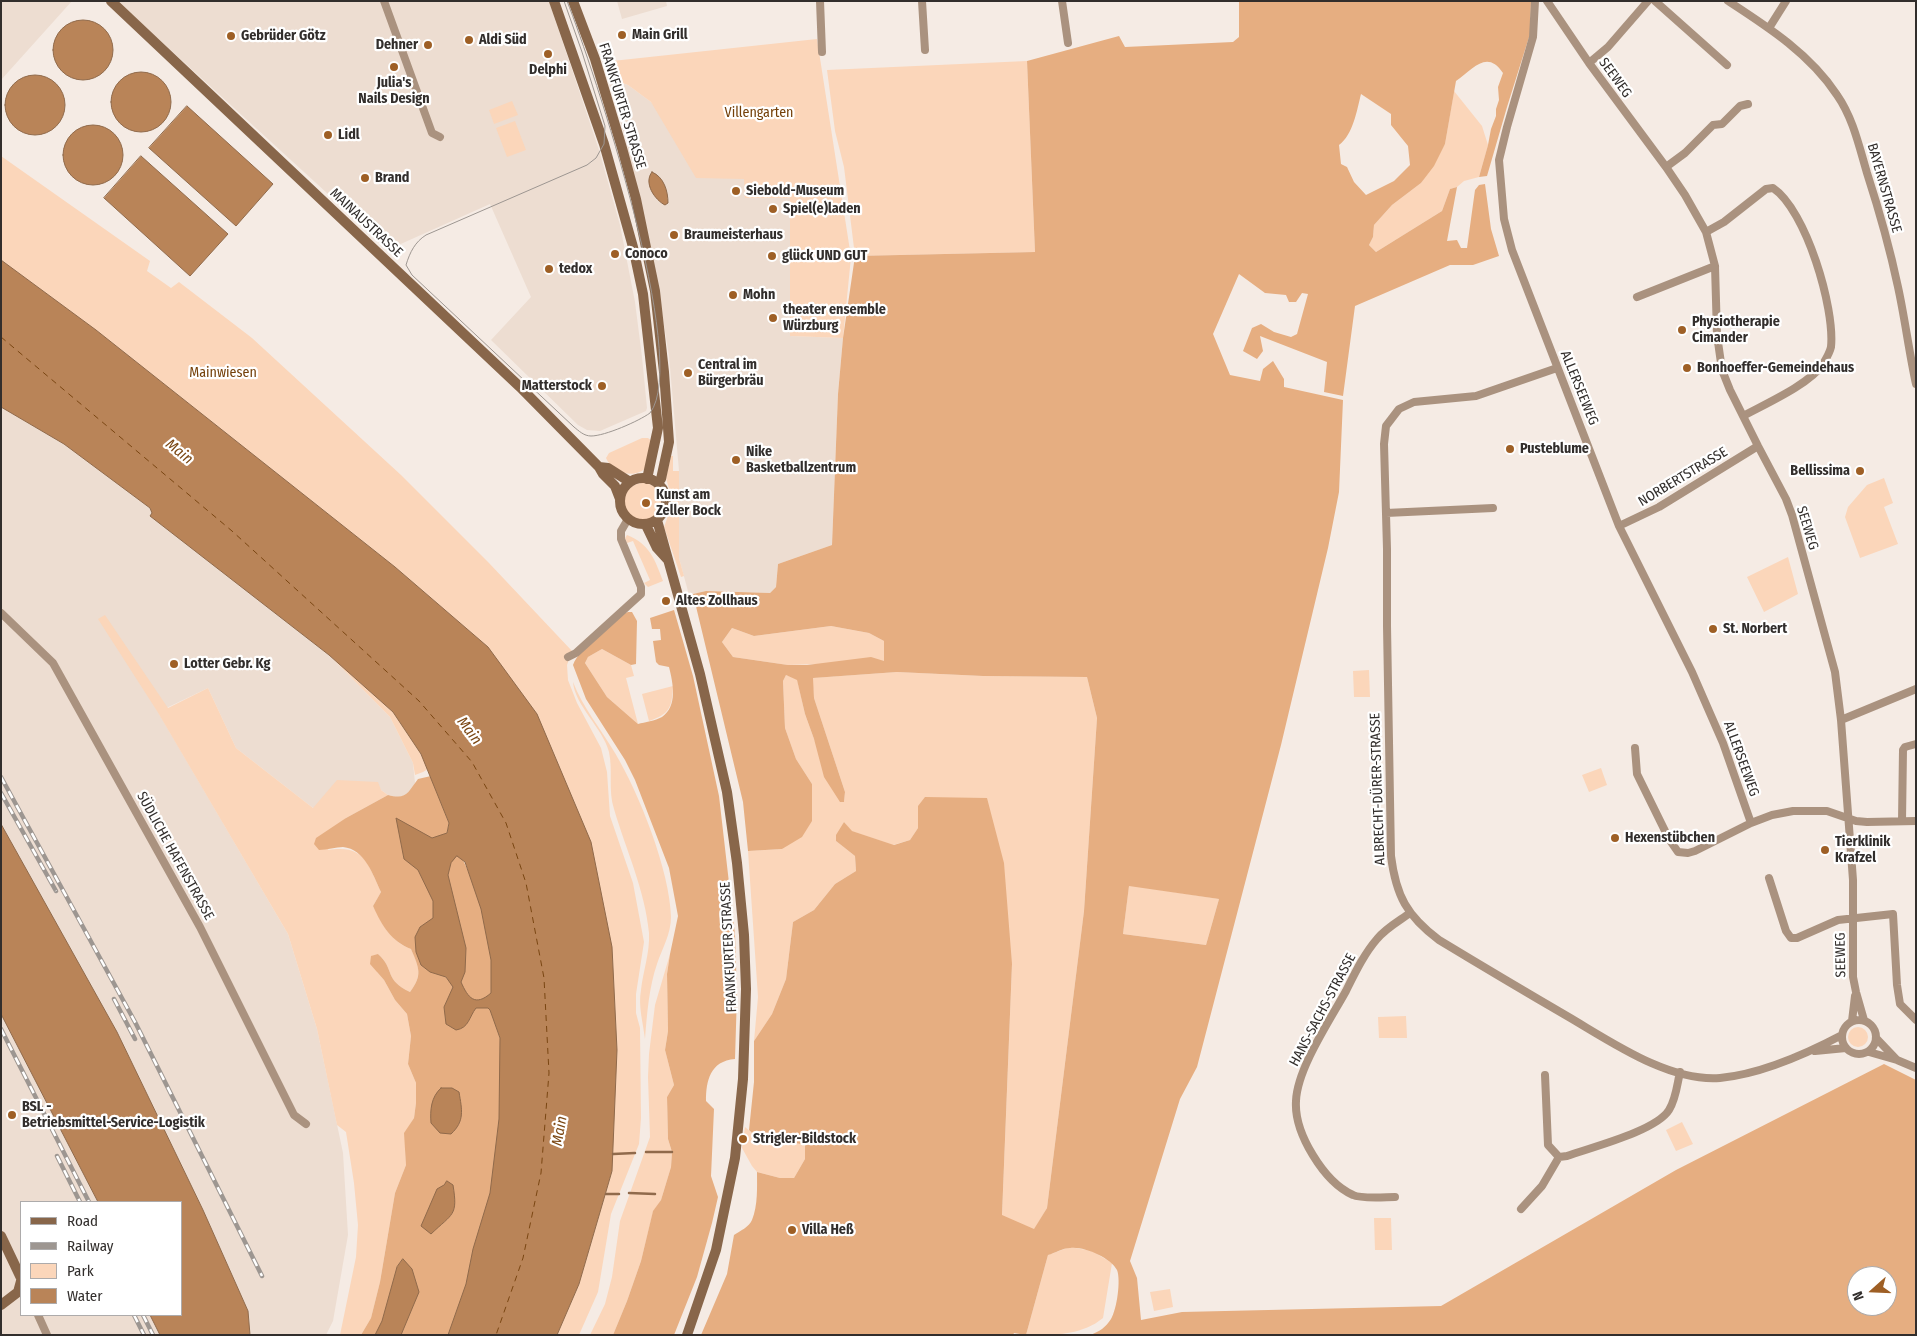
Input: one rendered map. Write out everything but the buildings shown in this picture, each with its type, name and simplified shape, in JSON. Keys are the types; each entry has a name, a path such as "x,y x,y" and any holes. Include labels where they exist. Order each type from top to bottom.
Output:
{"main road":[{"name":"FRANKFURTER STRASSE","path":"554,1 587,92 622,204 633,247 646,313 658,428 652,481 661,479 669,442 657,311 646,243 636,199 603,83 574,1"},
{"name":"MAINAUSTRASSE","path":"116,3 520,387 599,467 615,486 620,499"},
{"path":"564,28 581,22"},
{"path":"622,204 636,199"},
{"path":"633,247 646,243"},
{"path":"646,313 657,311"},
{"name":"MAINAUSTRASSE","path":"599,467 608,468 630,482"},
{"path":"639,478 652,481 665,494 666,502 662,515 646,524 626,524 620,499 622,492 630,482 639,478"},
{"name":"FRANKFURTER STRASSE","path":"656,520 700,674 727,792 737,863 744,935 746,989 744,1079 735,1158 716,1250 688,1335"},
{"name":"FRANKFURTER STRASSE","path":"646,524 657,548 667,559"},
{"path":"1,1236 20,1277"},
{"path":"1,1305 18,1292 20,1283"}],"street":[{"path":"384,1 432,132 440,137"},
{"path":"820,1 822,52"},
{"path":"922,1 925,50"},
{"path":"1062,1 1068,43"},
{"name":"ALLERSEEWEG","path":"1535,1 1533,37 1499,160 1500,192 1504,219 1512,250 1619,526 1706,703 1723,743 1750,823"},
{"name":"SEEWEG","path":"1548,1 1589,63 1686,195 1706,232 1715,266 1719,351 1725,376 1743,416 1786,499 1835,672 1841,720 1847,818 1850,837 1854,918 1853,962 1856,992 1864,1020"},
{"path":"1589,63 1608,47 1648,1"},
{"path":"1655,1 1727,65"},
{"name":"BAYERNSTRASSE","path":"1728,1 1792,46 1838,96 1854,129 1872,189 1898,287 1916,384"},
{"path":"1769,28 1786,1"},
{"path":"1666,167 1713,125 1722,124 1740,106 1748,104"},
{"path":"1706,232 1724,222 1766,189 1773,188 1779,192 1793,210 1805,234 1816,260 1825,293 1831,334 1831,349 1822,365 1807,380 1743,416"},
{"path":"1637,297 1715,266"},
{"name":"ALBRECHT-DÜRER-STRASSE","path":"1557,368 1476,396 1427,399 1414,402 1399,409 1389,420 1385,432 1391,856 1395,880 1410,913 1420,926 1496,975 1642,1059 1680,1072 1701,1077 1719,1078 1756,1071 1811,1051 1842,1035"},
{"name":"NORBERTSTRASSE","path":"1619,526 1660,507 1758,446"},
{"path":"1386,513 1493,508"},
{"path":"568,657 576,653 641,594 640,586 622,539 621,531 626,524"},
{"name":"SÜDLICHE HAFENSTRASSE","path":"1,613 53,663 200,927 294,1115 306,1124"},
{"path":"1841,720 1916,689"},
{"path":"1902,821 1903,750 1905,746 1916,744"},
{"path":"1635,748 1637,774 1669,839 1678,852 1688,853 1695,851 1750,823 1793,810 1827,812 1867,822 1916,821"},
{"name":"SEEWEG","path":"1769,878 1786,932 1791,938 1797,938 1838,920 1854,918"},
{"name":"HANS-SACHS-STRASSE","path":"1395,1197 1354,1196 1331,1178 1319,1166 1309,1150 1299,1124 1296,1101 1303,1072 1369,949 1386,930 1410,913"},
{"path":"1854,918 1893,914 1900,1004 1916,1020"},
{"name":"SEEWEG","path":"1852,1021 1856,992"},
{"path":"1898,1060 1876,1038 1873,1027 1864,1020 1852,1021 1843,1029 1842,1041 1852,1053 1858,1055 1869,1052 1898,1060 1916,1068"},
{"path":"1869,1052 1876,1038"},
{"name":"ALBRECHT-DÜRER-STRASSE","path":"1811,1051 1846,1048"},
{"path":"1521,1209 1542,1186 1560,1157 1577,1153 1655,1123 1668,1111 1671,1105 1680,1072"},
{"path":"1544,1075 1548,1145 1560,1157"},
{"path":"38,1316 47,1335"}],"shaded area":[{"path":"1,1 72,1 1,80"},
{"path":"117,1 549,1 599,150 620,225 635,302 646,411 600,431 587,430 578,425 491,340 531,297 490,204 394,247 386,247"},
{"path":"617,1 666,1 667,6 622,19"},
{"path":"1239,1 1531,1 1530,34 1487,176 1479,177 1496,116 1499,100 1498,87 1503,73 1491,62 1474,67 1456,81 1445,144 1434,166 1421,183 1392,205 1374,225 1373,237 1369,245 1376,252 1442,211 1450,189 1457,187 1447,241 1457,240 1461,248 1467,248 1475,190 1479,185 1485,184 1491,229 1499,256 1473,265 1450,265 1355,306 1343,396 1324,392 1327,362 1260,336 1263,351 1257,359 1243,351 1252,328 1261,324 1274,332 1291,337 1297,334 1308,294 1302,293 1296,302 1289,302 1286,295 1265,293 1239,274 1213,334 1230,375 1260,381 1263,369 1273,361 1284,379 1284,387 1343,400 1339,492 1328,548 1281,745 1197,1067 1180,1099 1130,1261 1137,1278 1141,1320 1182,1312 1441,1306 1676,1170 1884,1064 1916,1080 1916,1335 1090,1335 1105,1327 1109,1322 1115,1309 1119,1280 1117,1270 1109,1261 1089,1251 1076,1248 1065,1249 1048,1255 1026,1335 1014,1333 1013,1335 701,1335 727,1274 734,1235 747,1227 752,1220 756,1202 757,1172 780,1178 794,1178 805,1159 805,1145 753,1134 749,1130 754,1082 754,1041 772,1014 786,979 793,922 814,910 835,884 856,871 855,856 836,841 836,835 844,822 852,831 894,845 910,840 918,828 918,806 925,797 987,798 1004,863 1012,964 1002,1215 1034,1229 1047,1208 1084,911 1097,718 1087,677 983,676 897,672 813,678 814,698 845,792 844,802 840,802 824,777 797,680 786,675 783,681 785,728 796,759 812,784 812,821 802,837 782,849 748,851 743,802 693,594 706,591 770,593 776,587 778,564 832,545 838,394 843,338 855,256 1035,252 1027,61 1119,36 1125,47 1233,42 1239,37","holes":["1361,94 1391,114 1391,125 1408,146 1410,165 1394,181 1366,195 1354,182 1347,167 1341,164 1339,145 1344,141 1351,129","831,626 869,633 884,641 884,661 871,657 807,665 788,665 733,657 722,642 732,628 754,636","1129,886 1219,899 1206,945 1123,934"]},
{"path":"608,78 628,85 745,179 745,198 790,198 790,336 843,338 838,394 832,545 778,564 776,587 770,593 706,591 689,595 679,558 679,471 669,356 661,307 626,149 628,148"},
{"path":"1,407 64,444 107,475 150,508 151,516 329,655 390,717 413,763 415,783 411,791 404,796 388,795 381,790 313,808 236,748 208,688 158,712 288,934 317,1029 343,1153 348,1235 333,1321 326,1335 250,1335 248,1311 203,1210 117,1032 1,824"},
{"path":"674,610 693,676 719,796 735,935 737,994 735,1059 720,1064 715,1068 711,1073 707,1086 706,1101 714,1109 711,1176 718,1197 697,1277 674,1335 613,1335 641,1261 653,1211 661,1200 671,1167 672,1152 668,1139 667,1097 674,1085 665,1050 668,1031 667,974 678,916 669,868 635,780 625,760 586,699 573,665 582,651 595,638 623,614 632,612 637,621 636,664 631,665 602,649 588,657 585,663 607,697 638,724 662,717 670,707 673,687 669,667 659,665 656,662 653,641 661,640 660,629 652,629 650,618"},
{"path":"431,776 449,823 432,877 442,974 474,1006 491,1007 502,1045 500,1119 491,1193 467,1284 449,1335 361,1335 371,1318 380,1282 395,1193 406,1165 404,1133 414,1118 416,1103 416,1083 408,1064 411,1036 407,1014 395,1000 384,980 370,964 371,956 378,954 387,965 396,983 410,992 417,981 418,971 411,949 398,942 388,932 376,913 373,906 381,892 363,858 351,849 343,847 319,850 314,844 316,838 346,818 388,795 403,796 418,779"},
{"path":"453,854 458,855 463,860 485,907 492,950 492,996 484,1001 471,1002 459,982 444,873"},
{"path":"1,1014 97,1201 20,1201 20,1316 150,1316 160,1335 1,1335"}],"green space":[{"name":"Villengarten","path":"817,39 851,257 843,338 790,336 790,198 745,198 744,179 696,178 651,102 628,85 608,78 603,62"},
{"path":"1027,61 1035,252 855,256 844,167 835,131 827,70"},
{"path":"1454,91 1482,126 1488,145 1479,177 1464,181 1457,187 1450,189 1442,211 1376,252 1369,245 1373,237 1374,225 1392,205 1421,183 1445,144"},
{"path":"512,101 518,115 494,124 489,110"},
{"path":"515,121 526,150 507,157 496,128"},
{"name":"Mainwiesen","path":"1,156 150,261 147,271 171,288 179,282 252,338 401,475 489,563 572,651 567,665 568,680 577,703 601,748 607,772 610,816 633,883 644,942 636,994 636,1013 640,1028 641,1118 639,1144 611,1214 598,1292 579,1335 557,1335 579,1284 612,1171 488,647 395,567 96,330 1,260"},
{"path":"642,438 648,438 652,441 645,469 629,474 623,473 609,463 606,458 609,453"},
{"path":"671,456 673,456 673,471 679,471 679,558 684,576 681,577 664,527 672,505 666,478"},
{"path":"1884,478 1893,503 1884,507 1898,544 1860,558 1845,517 1848,507 1867,485"},
{"path":"643,483 650,484 656,489 661,495 661,509 656,515 650,520 643,521 636,520 630,515 625,509 624,502 625,495 630,489 636,484"},
{"path":"627,535 641,543 651,554 663,581 648,587 644,583 650,580 633,541 627,543 625,538"},
{"path":"1788,557 1798,594 1764,612 1747,577"},
{"path":"105,615 168,708 208,688 236,748 313,808 337,780 378,782 381,790 388,795 346,818 328,850 350,850 357,853 368,864 381,892 373,906 392,937 411,949 418,971 417,981 410,992 396,983 387,965 378,954 377,972 384,980 395,1000 407,1014 411,1036 408,1064 416,1083 416,1103 414,1118 405,1133 406,1165 395,1193 380,1282 371,1318 361,1335 340,1335 356,1257 358,1225 346,1132 337,1125 317,1029 288,934 157,711 98,619"},
{"path":"831,626 869,633 884,641 884,662 788,665 733,657 722,642 732,628 754,636"},
{"path":"602,649 631,665 634,676 626,678 638,724 607,697 585,663 588,657"},
{"path":"329,655 393,712 421,754 428,769 415,775 413,763 390,717"},
{"path":"1369,670 1370,697 1354,697 1353,671"},
{"path":"897,672 983,676 1087,677 1097,718 1084,911 1047,1208 1034,1230 1002,1216 1012,964 918,806 918,828 910,840 893,845 851,831 844,822 836,841 855,856 856,871 835,884 814,910 793,922 786,979 772,1014 754,1041 758,997 748,851 782,849 812,784 796,759 785,728 783,681 786,675 797,679 805,714 814,739 844,802 845,792 814,698 812,678"},
{"path":"573,682 582,701 615,753 634,789 652,833 665,878 671,923 652,982 645,1039 640,996 649,933 644,901 612,802 609,752 601,734 579,700"},
{"path":"673,686 669,709 661,716 649,721 642,694"},
{"path":"1601,768 1607,785 1589,792 1582,775"},
{"path":"1129,885 1219,899 1206,945 1123,934"},
{"path":"670,954 667,974 668,1031 665,1050 674,1085 667,1097 668,1139 672,1152 671,1167 661,1200 653,1212 641,1261 613,1335 590,1335 605,1304 612,1277 620,1221 650,1137 649,1054 655,1005"},
{"path":"1406,1016 1407,1038 1379,1038 1378,1017"},
{"path":"1858,1027 1865,1030 1868,1037 1865,1044 1858,1047 1851,1044 1848,1037 1851,1030"},
{"path":"1682,1122 1693,1144 1676,1151 1666,1130"},
{"path":"745,1127 753,1134 805,1145 805,1159 794,1178 780,1178 757,1172 742,1148"},
{"path":"1374,1218 1391,1218 1392,1250 1375,1250"},
{"path":"1070,1247 1092,1251 1112,1263 1103,1318 1094,1324 1076,1331 1026,1335 1048,1255"},
{"path":"1170,1289 1173,1307 1154,1311 1150,1292"}],"water":[{"path":"83,20 100,25 108,33 113,50 108,67 100,75 83,80 66,75 58,67 53,50 58,33 66,25"},
{"path":"141,72 158,77 166,85 171,102 166,119 158,127 141,132 124,127 116,119 111,102 116,85 124,77"},
{"path":"35,75 52,80 60,88 65,105 60,122 52,130 35,135 18,130 10,122 5,105 10,88 18,80"},
{"path":"187,106 273,184 236,226 149,148"},
{"path":"93,125 110,130 118,138 123,155 118,172 110,180 93,185 76,180 68,172 63,155 68,138 76,130"},
{"path":"141,156 228,234 190,276 104,198"},
{"path":"652,172 660,177 664,185 668,203 665,205 651,191 649,181"},
{"name":"Main","path":"1,260 96,330 395,567 488,647 537,714 591,842 612,947 617,1050 612,1171 579,1284 557,1335 448,1335 466,1284 473,1249 490,1193 499,1119 500,1038 488,1008 476,1008 466,1025 460,1029 456,1030 446,1024 444,1007 453,987 446,977 430,972 421,965 416,952 415,937 420,927 433,918 433,901 418,870 404,859 396,818 432,838 447,833 449,823 421,754 393,712 329,655 150,516 152,513 150,508 64,444 1,407","holes":["457,856 465,862 481,909 491,960 491,993 476,1000 469,996 461,982 465,972 466,948 448,875 451,863"]},
{"path":"1,824 117,1032 203,1210 248,1311 250,1335 160,1335 150,1316 182,1316 182,1201 97,1201 1,1014"},
{"path":"441,1088 452,1088 459,1092 461,1115 459,1124 451,1134 440,1133 431,1123 432,1104 435,1095"},
{"path":"447,1181 453,1185 454,1209 449,1217 431,1234 421,1226 437,1189"},
{"path":"403,1259 412,1269 419,1292 401,1335 375,1335 382,1321 397,1267"}],"waterway":[{"path":"646,1152 672,1152"},
{"path":"613,1154 635,1153"},
{"path":"629,1193 655,1194"},
{"path":"606,1194 619,1194"}],"ferry route":[{"path":"1,337 232,531 419,701 472,762 506,823 526,883 544,978 549,1073 541,1173 523,1258 496,1335"}],"tram line":[{"path":"564,1 605,126 604,144 596,158 587,165 426,235 413,248 406,265 412,275 574,427 584,434 591,436 605,434 622,428 650,413 659,383 658,336 649,277 634,212 597,86 567,1"}],"railway":[{"path":"1,777 135,1022 262,1276"},
{"path":"1,793 56,891"},
{"path":"114,999 135,1039"},
{"path":"1,1029 88,1201"},
{"path":"57,1156 80,1201"},
{"path":"134,1316 144,1335"},
{"path":"144,1316 153,1335"}],"place":[{"name":"Main Grill","path":"622,35"},
{"name":"Gebrüder Götz","path":"231,36"},
{"name":"Aldi Süd","path":"469,40"},
{"name":"Dehner","path":"428,45"},
{"name":"Delphi","path":"548,54"},
{"name":"Julia's Nails Design","path":"394,67"},
{"name":"Lidl","path":"328,135"},
{"name":"Brand","path":"365,178"},
{"name":"Siebold-Museum","path":"736,191"},
{"name":"Spiel(e)laden","path":"773,209"},
{"name":"Braumeisterhaus","path":"674,235"},
{"name":"Conoco","path":"615,254"},
{"name":"glück UND GUT","path":"772,256"},
{"name":"tedox","path":"549,269"},
{"name":"Mohn","path":"733,295"},
{"name":"theater ensemble Würzburg","path":"773,318"},
{"name":"Physiotherapie Cimander","path":"1682,330"},
{"name":"Bonhoeffer-Gemeindehaus","path":"1687,368"},
{"name":"Central im Bürgerbräu","path":"688,373"},
{"name":"Matterstock","path":"602,386"},
{"name":"Pusteblume","path":"1510,449"},
{"name":"Nike Basketballzentrum","path":"736,460"},
{"name":"Bellissima","path":"1860,471"},
{"name":"Kunst am Zeller Bock","path":"646,503"},
{"name":"Altes Zollhaus","path":"666,601"},
{"name":"St. Norbert","path":"1713,629"},
{"name":"Lotter Gebr. Kg","path":"174,664"},
{"name":"Hexenstübchen","path":"1615,838"},
{"name":"Tierklinik Krafzel","path":"1825,850"},
{"name":"BSL - Betriebsmittel-Service-Logistik","path":"12,1115"},
{"name":"Strigler-Bildstock","path":"743,1139"},
{"name":"Villa Heß","path":"792,1230"}]}
